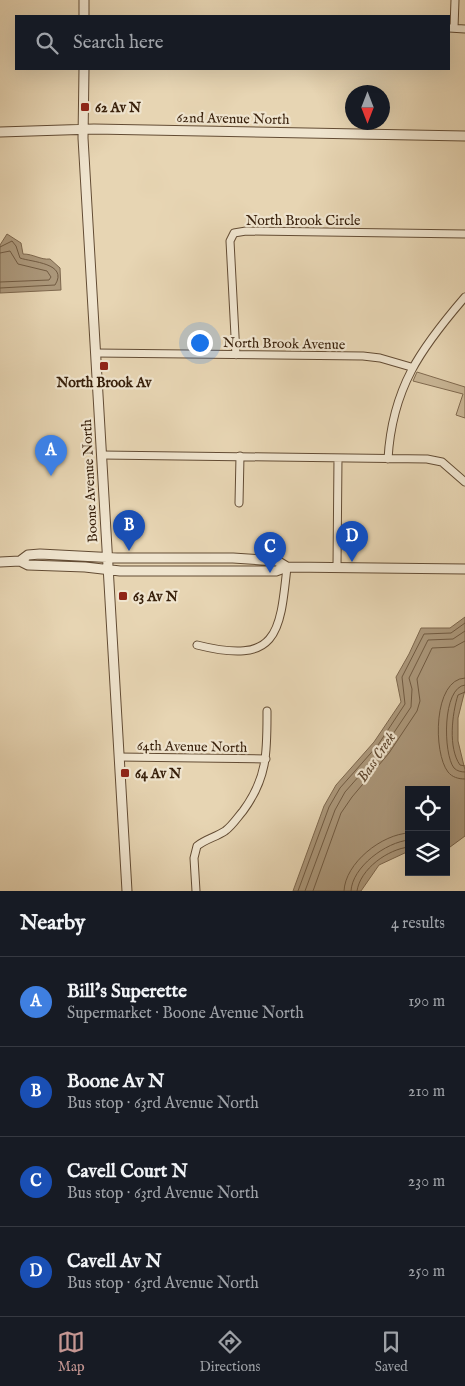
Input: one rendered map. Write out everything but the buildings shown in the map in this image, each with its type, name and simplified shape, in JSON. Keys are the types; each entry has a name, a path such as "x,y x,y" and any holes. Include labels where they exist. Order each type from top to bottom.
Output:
{"street":[{"path":"84,0 84,15"},
{"path":"454,0 452,28 465,28"},
{"name":"Boone Avenue North","path":"84,70 83,130 127,891"},
{"name":"62nd Avenue North","path":"0,132 83,130 465,136"},
{"name":"North Brook Circle","path":"236,355 230,241 234,233 246,231 465,234"},
{"path":"388,459 391,432 412,366 435,332 465,296"},
{"name":"North Brook Avenue","path":"96,353 363,356 412,366"},
{"path":"102,454 435,460 449,467 465,482"},
{"path":"239,503 240,456"},
{"path":"337,567 338,458"},
{"path":"20,561 28,555 107,558 232,558 278,561 286,567"},
{"path":"0,562 20,561 28,565 85,567 109,570 250,572 276,571 286,567 465,569"},
{"path":"197,645 235,652 257,648 267,641 280,622 286,567"},
{"path":"196,891 195,851 202,842 224,832 233,824 255,793 262,779 266,759 267,711"},
{"name":"64th Avenue North","path":"119,757 266,759"}],"shaded area":[{"path":"417,372 465,387 465,418 456,415 463,394 413,381"}],"water":[{"path":"7,234 21,243 23,254 50,259 60,268 61,290 0,293 0,245"},
{"name":"Bass Creek","path":"465,617 465,690 458,718 458,741 465,770 465,836 450,847 450,786 405,786 405,853 379,865 361,891 293,891 324,806 336,785 374,742 401,702 396,677 421,628 450,628"}],"place":[{"name":"62 Av N","path":"85,107"},
{"name":"North Brook Av","path":"104,366"},
{"name":"Bill's Superette","path":"51,476"},
{"name":"Boone Av N","path":"129,551"},
{"name":"Cavell Av N","path":"352,562"},
{"name":"Cavell Court N","path":"270,573"},
{"name":"63 Av N","path":"123,596"},
{"name":"64 Av N","path":"125,773"}]}
